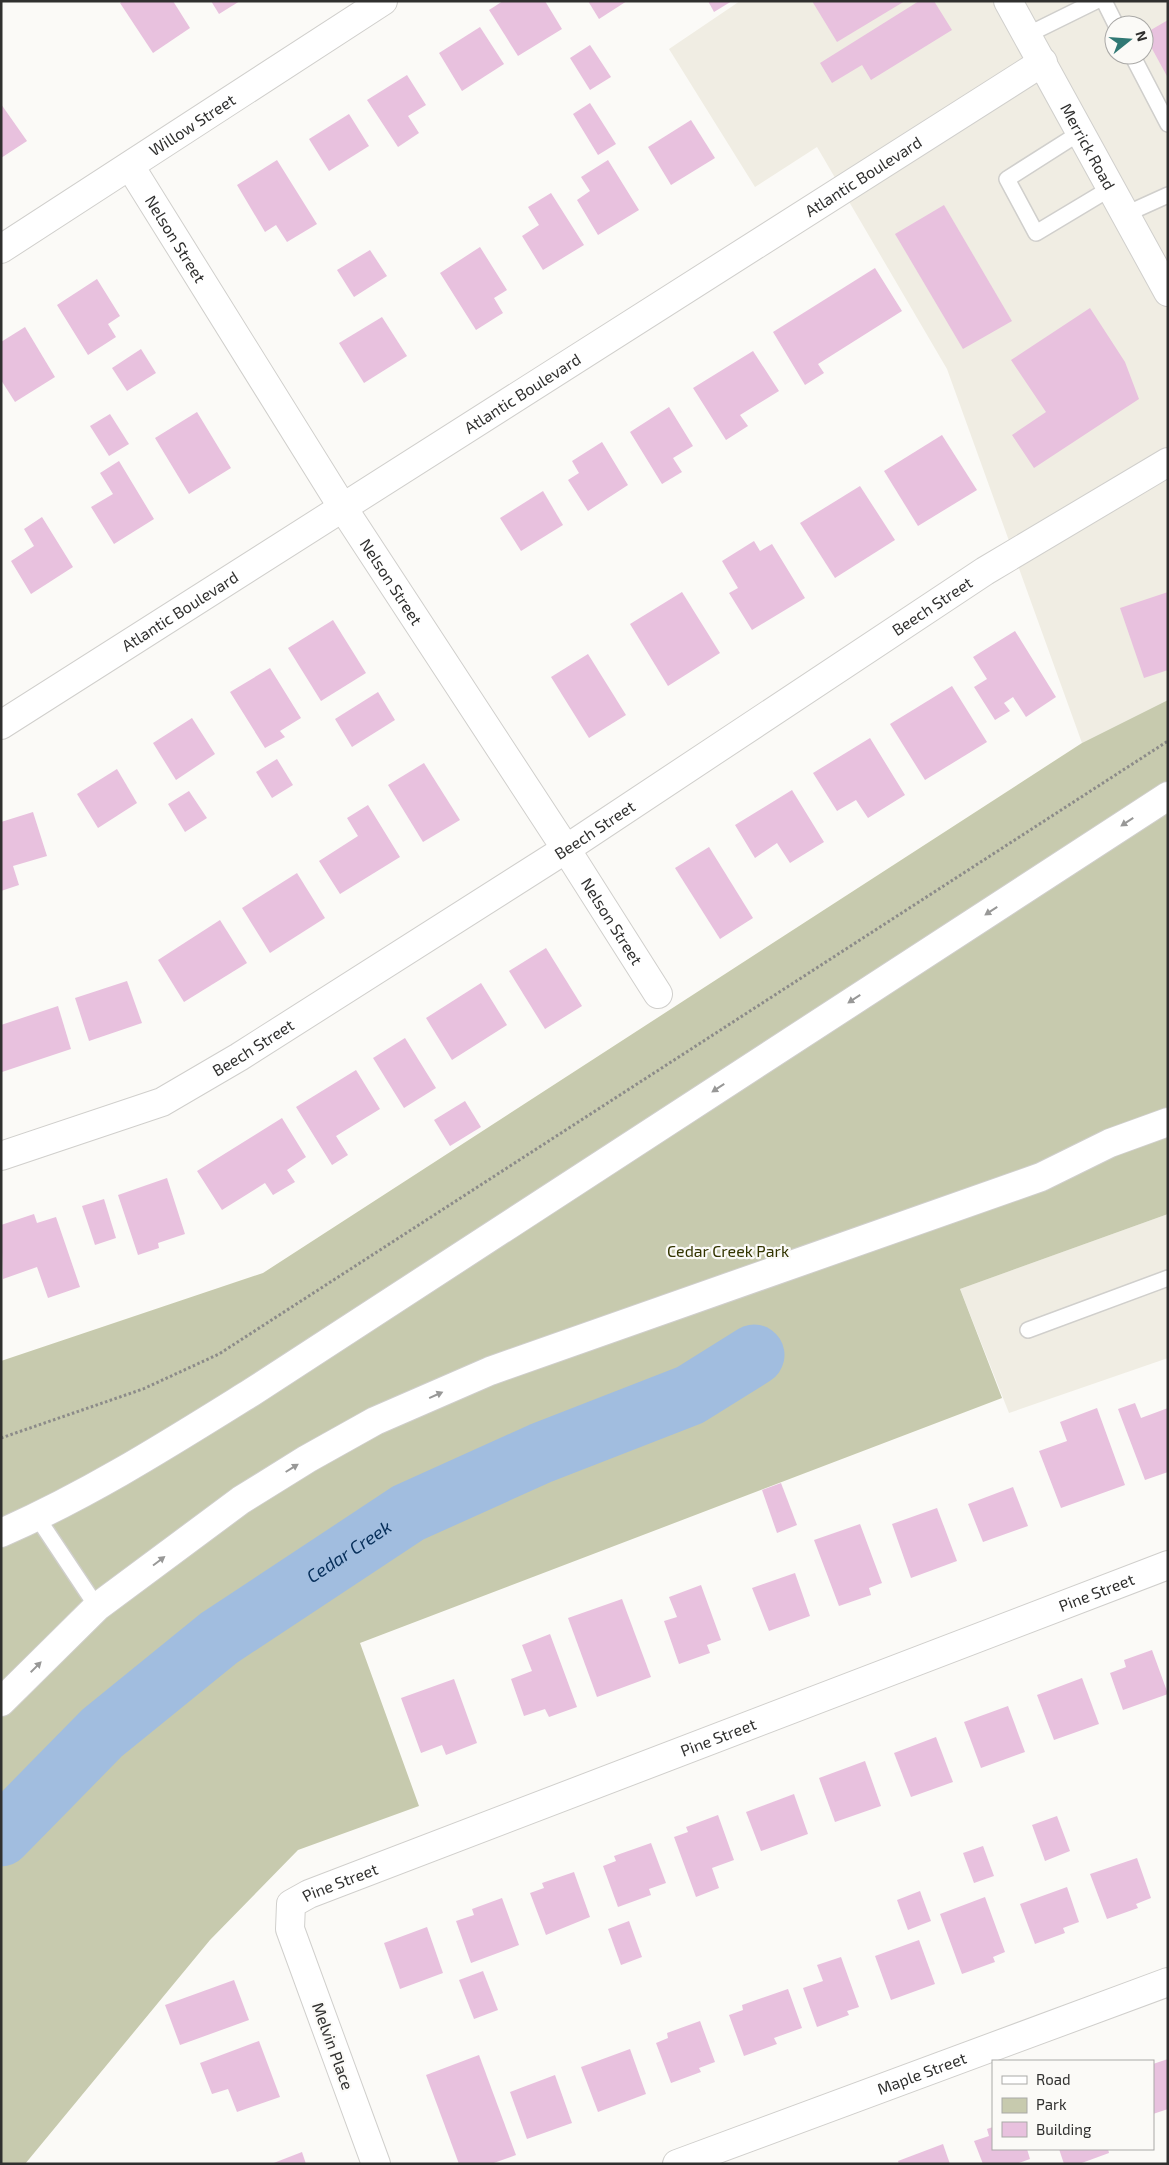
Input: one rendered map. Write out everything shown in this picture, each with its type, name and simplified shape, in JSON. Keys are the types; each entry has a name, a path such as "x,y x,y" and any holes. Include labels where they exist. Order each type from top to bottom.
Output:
{"street":[{"name":"Willow Street","path":"1,249 383,1"},
{"name":"Merrick Road","path":"1008,1 1167,290"},
{"name":"Atlantic Boulevard","path":"1,725 1042,62"},
{"name":"Nelson Street","path":"130,166 343,508 658,994"},
{"name":"Beech Street","path":"1,1156 162,1102 239,1057 566,850 985,571 1168,462"},
{"path":"1,1533 38,1517 132,1467 252,1392 1168,796"},
{"path":"1,1702 97,1607 241,1500 306,1459 375,1422 490,1371 1041,1176 1110,1143 1168,1122"},
{"name":"Pine Street","path":"290,1929 291,1904 309,1894 1168,1565"},
{"name":"Melvin Place","path":"290,1929 376,2164"},
{"name":"Maple Street","path":"677,2164 1168,1982"}],"lane":[{"path":"1027,35 1096,1"},
{"path":"1104,1 1111,15"},
{"path":"1137,65 1168,124"},
{"path":"1081,132 1007,179 1036,233 1111,188"},
{"path":"1126,214 1168,195"},
{"path":"1028,1330 1168,1278"},
{"path":"38,1517 97,1607"}],"path":[{"path":"1,1438 143,1389 219,1354 1168,741"}],"shaded area":[{"path":"740,1 1168,1 1168,700 1082,743 947,369 817,147 755,187 669,49"},
{"path":"1168,1214 1168,1358 1009,1413 960,1289"}],"green space":[{"name":"Cedar Creek Park","path":"1168,700 1168,1214 960,1289 1002,1398 360,1643 419,1806 298,1850 210,1940 25,2164 1,2164 1,1361 263,1273 1082,743"}],"building":[{"path":"123,1 173,1 190,28 153,53 120,3"},
{"path":"211,1 240,1 219,14"},
{"path":"503,1 545,1 562,29 518,56 489,10"},
{"path":"588,1 627,1 599,19"},
{"path":"708,1 732,1 714,12"},
{"path":"812,1 905,1 837,42"},
{"path":"919,1 934,1 952,30 871,80 862,65 832,83 820,63"},
{"path":"1168,20 1168,78 1154,52 1154,28"},
{"path":"480,27 504,64 462,91 439,53"},
{"path":"590,45 611,77 590,90 570,58"},
{"path":"407,75 426,105 408,116 419,133 398,147 367,100"},
{"path":"590,103 616,144 598,155 573,114"},
{"path":"1,104 27,141 1,158"},
{"path":"349,114 369,146 329,171 309,139"},
{"path":"691,120 715,158 671,185 648,147"},
{"path":"277,160 317,224 287,242 276,225 265,232 237,185"},
{"path":"608,160 639,210 598,235 577,200 590,191 581,177"},
{"path":"551,193 584,245 543,270 522,236 539,225 528,207"},
{"path":"944,205 1012,321 963,349 895,234"},
{"path":"480,247 507,290 494,298 503,313 476,330 440,273"},
{"path":"370,250 387,276 354,297 337,270"},
{"path":"875,268 902,311 818,364 824,373 805,385 773,332"},
{"path":"97,279 120,316 108,324 116,337 88,355 57,305"},
{"path":"1090,308 1125,362 1139,399 1034,468 1012,435 1046,412 1011,360"},
{"path":"382,317 407,356 364,383 339,343"},
{"path":"25,327 55,377 15,402 1,380 1,342"},
{"path":"141,349 156,373 127,391 112,368"},
{"path":"753,351 779,391 740,415 748,426 726,440 693,388"},
{"path":"669,407 693,446 673,458 682,472 662,484 630,432"},
{"path":"197,412 231,468 189,494 155,438"},
{"path":"110,414 129,444 109,456 90,426"},
{"path":"942,435 977,490 918,526 884,471"},
{"path":"602,442 628,485 588,511 568,480 579,473 572,461"},
{"path":"119,461 154,519 114,544 91,507 113,494 100,473"},
{"path":"860,486 895,540 835,578 800,523"},
{"path":"543,491 563,525 521,551 500,518"},
{"path":"42,517 73,567 31,594 11,561 34,546 24,529"},
{"path":"754,541 760,551 772,544 805,598 752,630 729,593 738,588 722,561"},
{"path":"682,592 720,653 668,686 630,624"},
{"path":"1168,592 1168,670 1144,678 1120,608"},
{"path":"333,620 366,673 321,701 288,648"},
{"path":"1015,631 1056,697 1026,717 1013,697 1004,703 1010,711 995,720 974,687 987,679 973,657"},
{"path":"588,654 626,715 589,738 551,677"},
{"path":"270,668 301,718 280,731 285,737 265,748 230,692"},
{"path":"952,686 987,742 925,780 890,724"},
{"path":"378,692 395,720 352,747 335,719"},
{"path":"192,718 215,754 176,780 153,743"},
{"path":"870,738 905,795 868,818 856,800 837,811 813,773"},
{"path":"277,759 293,785 272,798 256,772"},
{"path":"424,763 460,820 423,842 388,785"},
{"path":"117,769 137,803 98,828 77,794"},
{"path":"792,790 824,842 790,863 777,843 755,858 735,825"},
{"path":"189,791 207,818 185,832 168,804"},
{"path":"368,805 400,857 340,894 319,861 358,836 347,818"},
{"path":"33,812 47,856 13,866 19,885 1,891 1,822"},
{"path":"709,847 753,918 720,939 675,868"},
{"path":"297,873 325,918 270,953 242,908"},
{"path":"220,920 247,963 184,1002 158,960"},
{"path":"546,948 582,1006 545,1029 509,971"},
{"path":"127,981 142,1023 89,1041 75,998"},
{"path":"481,983 507,1025 452,1060 426,1018"},
{"path":"58,1006 71,1049 2,1072 1,1025"},
{"path":"405,1038 436,1088 404,1108 373,1058"},
{"path":"356,1070 380,1109 336,1136 348,1155 332,1165 296,1107"},
{"path":"465,1101 481,1127 450,1146 434,1120"},
{"path":"282,1118 306,1157 287,1170 295,1182 273,1195 265,1183 222,1210 197,1171"},
{"path":"167,1178 185,1234 158,1243 159,1248 138,1255 118,1195"},
{"path":"104,1199 116,1238 95,1245 82,1206"},
{"path":"34,1214 37,1223 56,1217 80,1287 48,1298 37,1267 3,1279 1,1225"},
{"path":"1135,1403 1141,1418 1168,1408 1168,1472 1145,1480 1118,1409"},
{"path":"1097,1408 1125,1485 1061,1508 1039,1451 1067,1441 1060,1422"},
{"path":"781,1483 797,1525 777,1533 762,1490"},
{"path":"1013,1487 1028,1526 983,1542 968,1504"},
{"path":"937,1508 957,1561 911,1578 892,1524"},
{"path":"860,1524 882,1583 869,1588 871,1595 839,1606 814,1540"},
{"path":"795,1573 810,1616 769,1631 752,1588"},
{"path":"701,1585 721,1640 707,1645 710,1653 679,1664 664,1621 677,1617 669,1597"},
{"path":"622,1599 651,1677 597,1697 568,1618"},
{"path":"550,1634 577,1707 549,1717 545,1709 524,1716 511,1679 532,1671 522,1645"},
{"path":"1152,1650 1168,1694 1123,1710 1110,1673 1126,1667 1124,1660"},
{"path":"1082,1678 1099,1724 1054,1740 1037,1695"},
{"path":"454,1679 477,1743 446,1755 442,1745 421,1753 401,1698"},
{"path":"1008,1706 1025,1752 981,1768 964,1722"},
{"path":"936,1737 953,1782 911,1797 894,1753"},
{"path":"865,1761 881,1806 835,1822 819,1778"},
{"path":"794,1794 808,1834 761,1851 746,1812"},
{"path":"718,1815 734,1860 712,1868 719,1888 696,1897 674,1837 688,1832 686,1827"},
{"path":"1057,1816 1070,1851 1045,1861 1032,1825"},
{"path":"651,1843 666,1883 649,1889 651,1895 618,1907 603,1866 616,1861 614,1856"},
{"path":"983,1846 994,1876 974,1883 963,1853"},
{"path":"1137,1858 1151,1898 1136,1904 1138,1908 1107,1919 1090,1874"},
{"path":"574,1872 590,1917 546,1935 530,1893 544,1888 542,1883"},
{"path":"1067,1887 1079,1922 1063,1928 1065,1933 1035,1944 1020,1904"},
{"path":"920,1891 931,1921 908,1930 897,1900"},
{"path":"985,1897 1005,1952 993,1957 995,1962 962,1974 940,1914"},
{"path":"502,1898 519,1945 471,1963 456,1921 474,1915 472,1909"},
{"path":"629,1921 642,1957 621,1965 608,1929"},
{"path":"427,1927 443,1973 400,1989 384,1943"},
{"path":"919,1940 935,1984 891,2000 875,1956"},
{"path":"841,1957 859,2007 847,2011 849,2015 817,2027 803,1988 823,1981 817,1965"},
{"path":"483,1971 498,2010 474,2019 459,1980"},
{"path":"234,1980 249,2020 180,2045 165,2005"},
{"path":"788,1989 802,2028 774,2038 777,2044 744,2056 729,2015 743,2010 742,2005"},
{"path":"700,2021 715,2062 699,2068 701,2072 671,2083 656,2043 668,2038 667,2033"},
{"path":"259,2041 280,2097 237,2112 228,2089 212,2094 200,2063"},
{"path":"630,2049 646,2094 598,2112 581,2067"},
{"path":"479,2055 516,2155 491,2164 459,2164 426,2075"},
{"path":"1168,2059 1168,2109 1154,2114 1154,2064"},
{"path":"555,2075 572,2123 527,2139 510,2092"},
{"path":"992,2127 992,2150 1027,2150 1030,2159 1016,2164 983,2164 974,2141 989,2136 987,2129"},
{"path":"943,2144 950,2164 899,2164 898,2161"},
{"path":"1059,2150 1108,2150 1109,2153 1079,2164 1064,2164"},
{"path":"302,2152 306,2164 271,2164"}],"waterway":[{"name":"Cedar Creek","path":"1,1836 102,1733 219,1638 408,1513 541,1453 690,1395 754,1355"}]}
